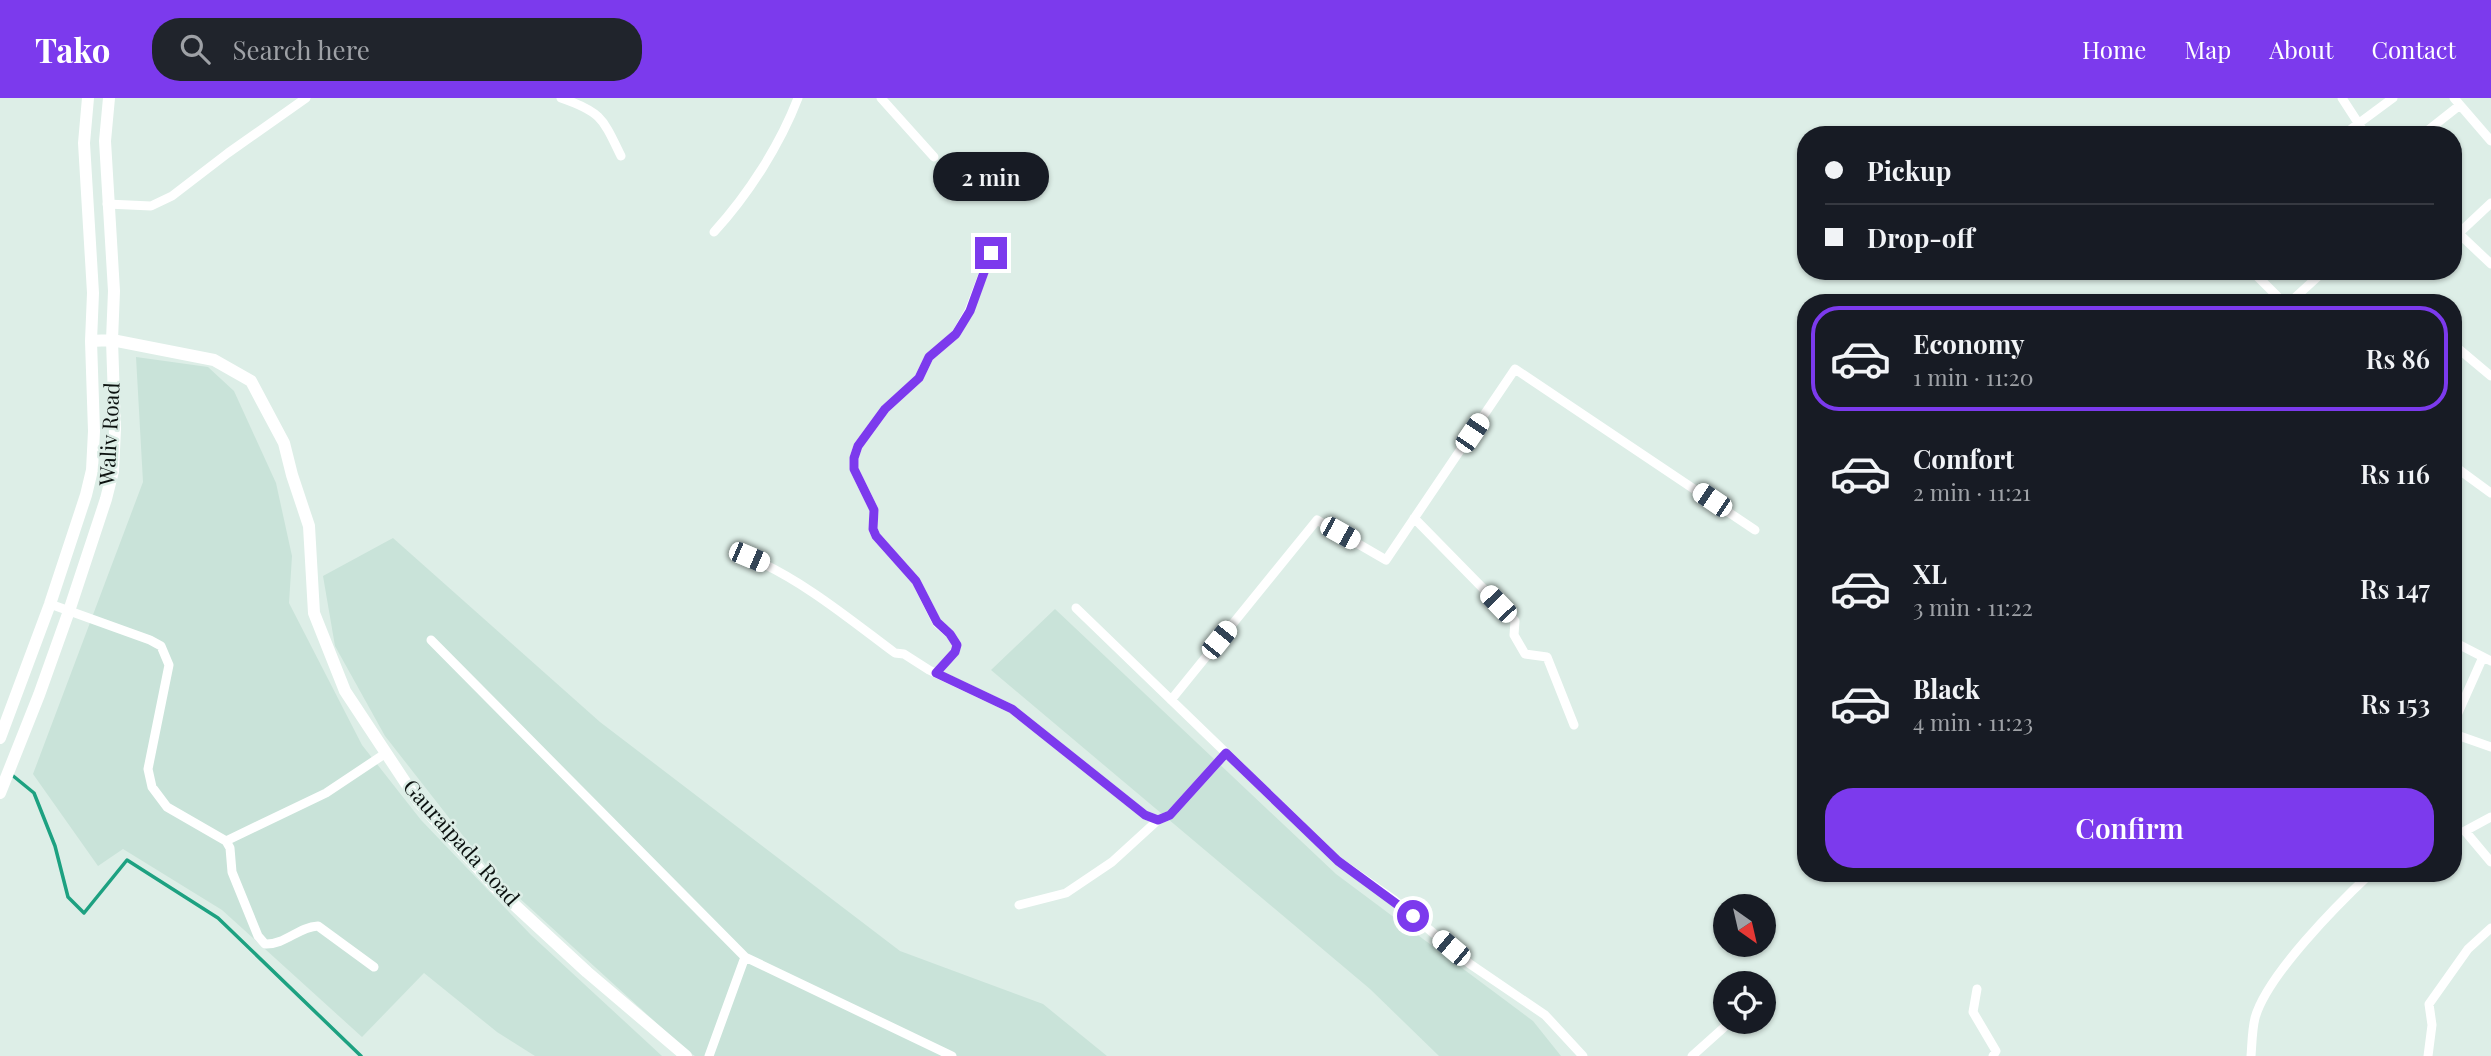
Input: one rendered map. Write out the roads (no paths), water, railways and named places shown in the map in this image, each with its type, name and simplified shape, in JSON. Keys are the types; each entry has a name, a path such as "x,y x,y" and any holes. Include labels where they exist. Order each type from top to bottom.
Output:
{"main road":[{"name":"Waliv Road","path":"0,738 50,604 92,470 93,293 84,143 88,98"},
{"name":"Waliv Road","path":"0,793 69,611 113,471 114,291 105,141 108,98"},
{"name":"Gauraipada Road","path":"91,341 112,340 214,360 251,381 284,443 309,526 314,614 345,691 418,800 495,887 587,972 686,1056"}],"street":[{"path":"107,205 151,206 172,196 306,98"},
{"path":"561,98 587,107 597,114 605,123 621,156"},
{"path":"714,232 767,158 786,127 798,98"},
{"path":"881,98 934,157"},
{"path":"2342,98 2357,124"},
{"path":"2354,126 2393,98"},
{"path":"2432,126 2457,102 2491,141"},
{"path":"2462,226 2491,203"},
{"path":"2462,237 2491,264"},
{"path":"936,673 955,652 957,645 937,622 916,581 876,536 873,529 874,510 854,469 854,458 858,446 885,409 919,378 929,357 956,334 970,311 991,253"},
{"path":"2262,280 2276,294"},
{"path":"2297,294 2313,280"},
{"path":"2462,352 2491,376"},
{"path":"1171,700 1317,520 1386,560 1515,369 1755,530"},
{"path":"2462,472 2491,494"},
{"path":"1415,518 1515,621 1514,635 1525,654 1547,657 1574,725"},
{"path":"749,557 777,569 809,588 895,653 904,654 936,673 1012,709 1145,815 1158,820"},
{"path":"50,604 161,646 169,665 148,769 152,787 167,807 226,841 230,848 232,872 258,936 265,944 275,944 307,927 318,926 374,967"},
{"path":"1076,608 1338,861 1394,900 1470,964 1545,1015 1583,1056"},
{"path":"431,640 745,957 952,1056"},
{"path":"2462,646 2487,659 2462,707"},
{"path":"2462,737 2491,747"},
{"path":"226,841 326,793 386,753"},
{"path":"1019,905 1066,892 1112,862 1158,820 1170,815 1226,753"},
{"path":"2491,817 2465,831 2491,862"},
{"path":"2251,1056 2255,1018 2269,989 2345,898 2362,882"},
{"path":"2428,1056 2432,1025 2429,1004 2468,949 2491,928"},
{"path":"709,1056 745,957"},
{"path":"1977,989 1973,1012 1996,1051 1993,1056"},
{"path":"1692,1056 1717,1034"}],"waterway":[{"path":"12,775 34,793 55,846 68,897 84,913 127,860 218,918 361,1056"}]}
